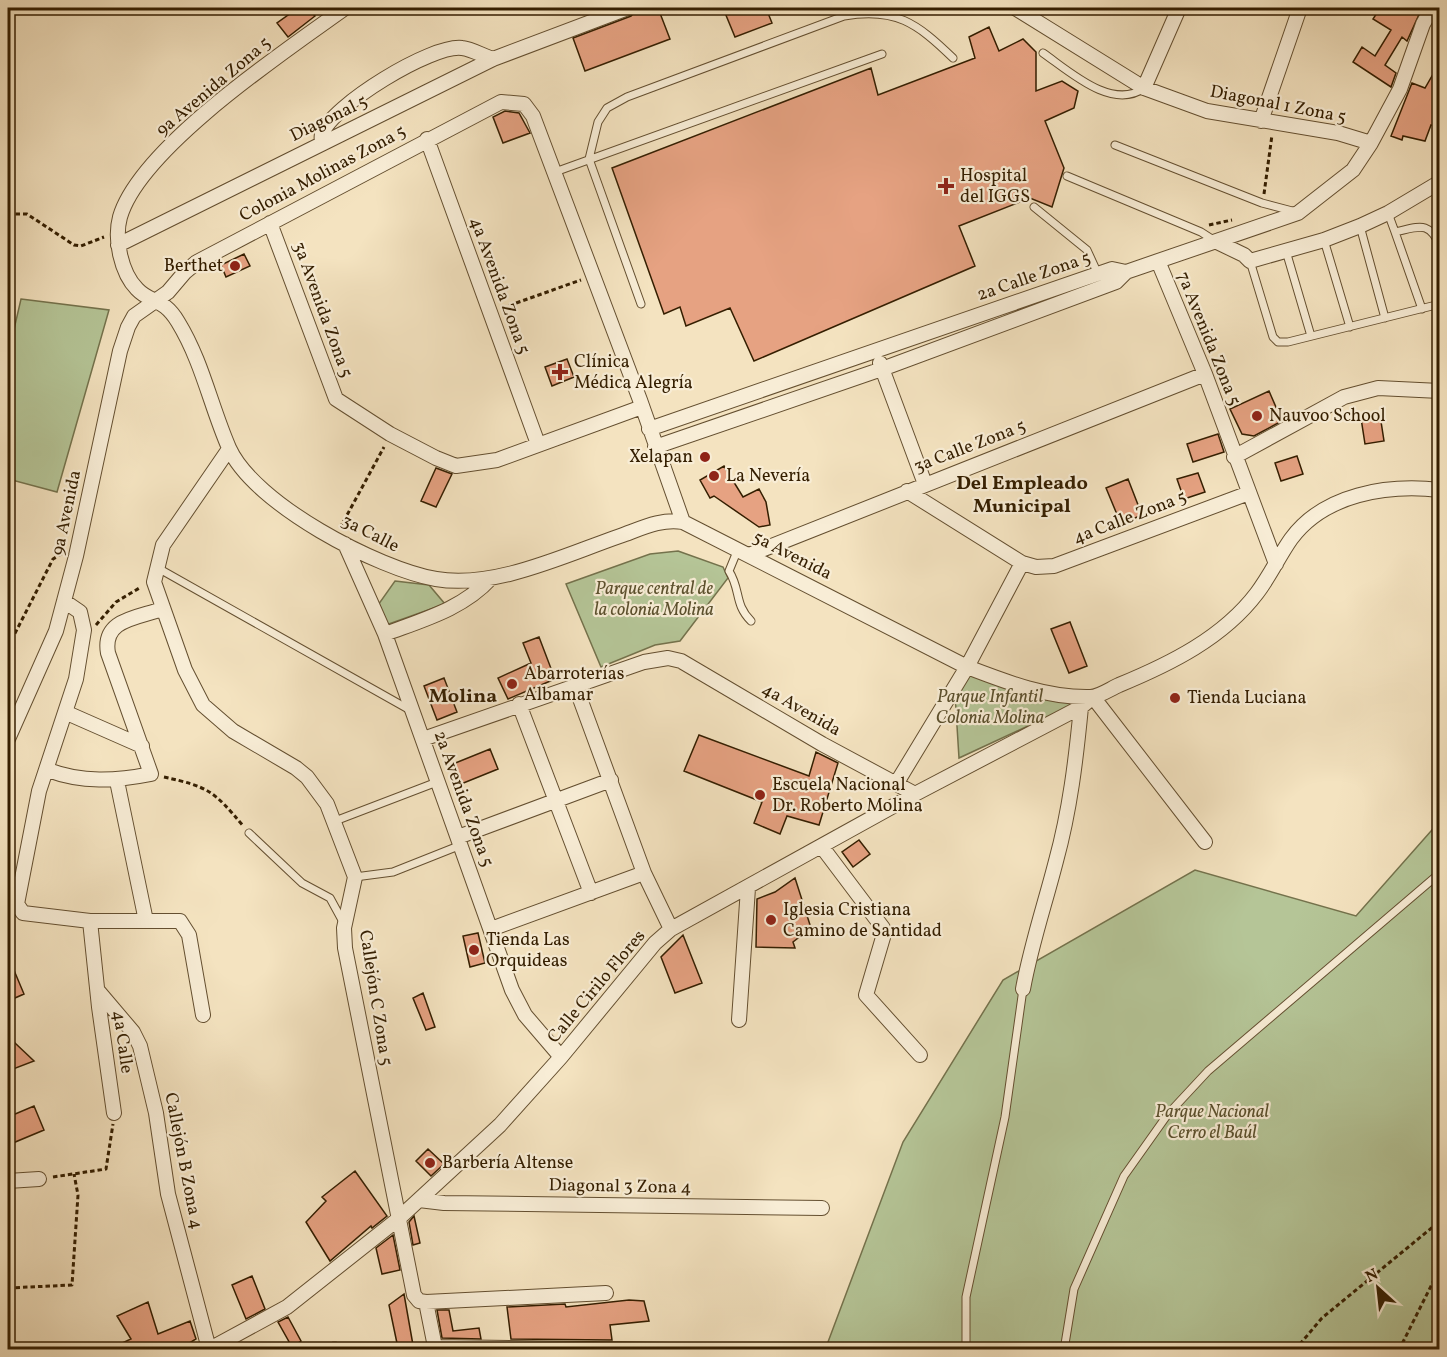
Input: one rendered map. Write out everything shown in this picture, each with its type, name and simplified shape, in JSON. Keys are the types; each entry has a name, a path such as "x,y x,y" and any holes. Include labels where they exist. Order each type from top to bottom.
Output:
{"street":[{"name":"9a Avenida Zona 5","path":"118,245 120,218 125,204 153,164 173,142 287,50 345,8"},
{"name":"Diagonal 5","path":"118,245 493,59 628,8"},
{"name":"Diagonal 1 Zona 5","path":"1015,8 1144,88 1207,111 1338,132 1371,144"},
{"path":"1144,88 1179,8"},
{"path":"1261,121 1300,8"},
{"path":"1126,272 1298,213 1353,170 1371,144 1400,89 1423,24 1432,8"},
{"path":"322,143 322,134 332,120 380,80 410,62 461,48 493,59"},
{"name":"Colonia Molinas Zona 5","path":"158,300 197,262 492,105 516,101 530,109 555,172"},
{"name":"4a Avenida Zona 5","path":"427,139 538,444"},
{"path":"555,172 683,522"},
{"path":"1217,242 1244,255 1250,261 1324,240 1359,226 1388,213 1440,182"},
{"name":"3a Avenida Zona 5","path":"270,223 336,399 390,434 456,466 497,460 642,407"},
{"path":"118,245 125,268 136,289 158,300"},
{"name":"7a Avenida Zona 5","path":"1158,261 1205,374 1234,457 1276,564"},
{"name":"2a Calle Zona 5","path":"649,429 1112,269 1126,272"},
{"name":"2a Calle Zona 5","path":"655,447 882,369 1116,282 1126,272"},
{"name":"3a Calle","path":"158,300 176,319 190,343 230,449 251,480 269,496 366,556 419,575 467,581 491,578 651,525 683,522"},
{"name":"9a Avenida","path":"8,739 56,631 76,556 120,351 134,316 158,300"},
{"path":"876,352 925,484"},
{"name":"3a Calle Zona 5","path":"743,552 907,491 1205,374"},
{"path":"1234,457 1344,397 1378,388 1440,391"},
{"path":"230,449 163,544 154,582 184,670 203,705 233,731 307,777 323,797 335,821 355,877"},
{"name":"5a Avenida","path":"683,522 967,667 1011,684 1071,696 1093,697 1168,664 1224,629 1257,594 1292,538 1314,516 1334,503 1356,495 1380,492 1425,488 1440,490"},
{"path":"896,784 967,667 1022,563 907,491"},
{"name":"4a Calle Zona 5","path":"1022,563 1036,567 1054,566 1249,493"},
{"name":"2a Avenida Zona 5","path":"340,541 385,634 410,710 423,739 519,1004 561,1057"},
{"path":"385,634 453,608 483,587 491,578"},
{"path":"64,601 76,607 84,621 76,679 67,713 39,791 17,904 23,913 90,921 180,921 187,930 203,1016"},
{"path":"48,770 76,778 117,781 151,774 108,653 107,638 113,627 162,609"},
{"name":"4a Avenida","path":"575,685 644,662 668,658 681,661 915,794"},
{"path":"423,739 575,685 645,873 671,929"},
{"path":"1093,697 1205,842"},
{"name":"Calle Cirilo Flores","path":"209,1349 287,1307 397,1220 500,1125 561,1057 655,943 671,929 915,794 1081,707 1093,697"},
{"path":"519,704 591,893"},
{"path":"1023,989 1030,951 1056,860 1073,787 1081,707"},
{"path":"67,713 142,746"},
{"path":"460,841 556,800 611,780"},
{"path":"117,781 146,921"},
{"path":"822,847 884,928 866,995 920,1055"},
{"path":"491,929 645,873"},
{"name":"Callejón C Zona 5","path":"355,877 344,928 345,948 411,1288 422,1300 435,1347 671,1350"},
{"path":"739,1020 748,888"},
{"name":"4a Calle","path":"90,921 114,1113"},
{"name":"Callejón B Zona 4","path":"99,992 134,1032 140,1046 156,1113 168,1194 209,1349"},
{"path":"8,1181 39,1179"},
{"name":"Diagonal 3 Zona 4","path":"418,1200 444,1203 822,1208"},
{"path":"422,1300 606,1293"}],"lane":[{"path":"641,304 589,159 598,122 607,108 627,97 844,16 870,11 895,15 933,38 953,58"},
{"path":"1042,53 1108,93 1131,95 1144,88"},
{"path":"555,172 882,54"},
{"path":"1115,145 1263,203 1298,213"},
{"path":"1067,176 1201,232 1217,242"},
{"path":"1034,207 1087,250 1098,274"},
{"path":"1388,213 1422,309"},
{"path":"1359,226 1385,318"},
{"path":"1395,232 1422,227 1429,228 1434,232 1440,246"},
{"path":"1324,240 1350,327"},
{"path":"1287,251 1311,336"},
{"path":"1250,261 1273,338 1278,342 1288,342 1440,304"},
{"path":"743,552 729,571 736,585 738,603 751,621"},
{"path":"156,567 410,710"},
{"path":"335,821 437,782"},
{"path":"249,833 302,883 330,898 341,915 344,928"},
{"path":"355,877 393,872 460,841"},
{"path":"1064,1350 1074,1289 1124,1176 1168,1114 1208,1071 1273,1013 1373,932 1440,873"},
{"path":"966,1350 966,1297 1005,1117 1023,989"}],"path":[{"path":"8,214 27,214 74,245 81,246 100,237 113,240 118,245"},
{"path":"489,313 594,275"},
{"path":"340,541 390,434"},
{"path":"8,646 53,559 63,553 76,556"},
{"path":"151,774 206,788 221,800 249,833"},
{"path":"39,1179 106,1168 114,1113"},
{"path":"8,1288 72,1285 78,1195 74,1174"},
{"path":"1295,1350 1322,1318 1440,1221"},
{"path":"1400,1350 1440,1268"},
{"path":"303,1350 336,1342 344,1344 351,1350"}],"green space":[{"path":"21,299 109,310 57,492 8,479 8,355"},
{"name":"Parque central de la colonia Molina","path":"678,551 723,567 728,578 680,641 655,645 601,667 566,584 650,554"},
{"path":"395,581 429,585 445,604 386,625 378,605"},
{"name":"Parque Infantil Colonia Molina","path":"971,668 1088,698 959,758 955,694"},
{"name":"Parque Nacional Cerro el Baúl","path":"1439,822 1439,1349 825,1350 903,1142 1003,980 1195,870 1356,916"}],"building":[{"path":"298,8 308,8 315,16 288,37 277,23"},
{"path":"638,8 658,8 670,39 585,71 573,38 631,16"},
{"path":"723,8 766,8 772,23 735,37"},
{"path":"1380,8 1422,8 1407,41 1402,37 1385,65 1396,73 1391,87 1353,62 1362,47 1375,56 1391,30 1373,19"},
{"path":"989,27 999,51 1023,39 1036,52 1036,91 1062,81 1078,91 1074,108 1045,121 1064,168 1052,207 1030,198 959,226 975,266 754,361 730,308 686,326 680,307 664,314 612,168 871,68 878,95 975,58 969,37"},
{"path":"1440,62 1440,113 1434,126 1431,125 1425,141 1403,136 1402,140 1391,136 1412,83 1425,88"},
{"path":"505,111 519,113 530,133 503,143 493,117"},
{"name":"Berthet","path":"244,254 250,266 226,277 221,265"},
{"name":"Clínica Médica Alegría","path":"567,359 574,377 552,386 545,367"},
{"name":"Nauvoo School","path":"1269,391 1282,421 1254,436 1242,434 1230,409"},
{"path":"1380,415 1384,441 1365,444 1361,418"},
{"path":"1218,434 1224,452 1193,462 1187,444"},
{"path":"1297,456 1303,474 1281,481 1275,463"},
{"path":"724,466 743,497 759,489 766,502 770,525 759,527 714,496 710,498 700,480"},
{"path":"436,468 452,474 436,507 421,501"},
{"path":"1198,473 1205,492 1184,499 1177,479"},
{"path":"1128,479 1142,515 1121,524 1106,488"},
{"path":"1070,622 1087,666 1069,673 1051,629"},
{"path":"539,637 555,679 508,699 498,678 531,663 523,643"},
{"path":"444,678 457,712 437,720 424,686"},
{"path":"699,735 809,776 816,752 838,763 819,825 787,816 780,834 754,823 762,802 684,771"},
{"path":"490,749 498,769 461,784 453,764"},
{"path":"859,840 870,854 853,867 842,852"},
{"path":"795,878 811,928 793,942 795,948 756,947 757,899 775,892"},
{"name":"Tienda Las Orquideas","path":"478,933 485,963 470,967 463,936"},
{"path":"683,935 702,983 675,993 661,957"},
{"path":"8,956 24,994 8,1001"},
{"path":"423,993 435,1027 426,1030 413,998"},
{"path":"15,1043 34,1061 8,1071 8,1046"},
{"path":"34,1106 44,1130 8,1145 8,1117"},
{"name":"Barbería Altense","path":"428,1149 444,1164 431,1176 416,1161"},
{"path":"355,1171 387,1216 372,1228 371,1226 330,1261 306,1222 326,1201 322,1197"},
{"path":"414,1216 420,1243 413,1245 409,1222"},
{"path":"393,1235 400,1270 382,1274 376,1248"},
{"path":"252,1276 265,1309 246,1319 232,1285"},
{"path":"404,1294 413,1345 398,1348 389,1305"},
{"path":"629,1300 644,1301 649,1321 610,1325 612,1340 511,1339 507,1307 565,1304 566,1307"},
{"path":"148,1302 158,1334 190,1321 196,1339 178,1350 107,1350 131,1339 117,1316"},
{"path":"437,1310 449,1310 453,1331 479,1328 481,1339 442,1338"},
{"path":"288,1317 301,1341 292,1347 278,1322"}],"place":[{"name":"Hospital del IGGS","path":"946,186"},
{"name":"Berthet","path":"235,266"},
{"name":"Clínica Médica Alegría","path":"560,372"},
{"name":"Nauvoo School","path":"1257,416"},
{"name":"Xelapan","path":"705,457"},
{"name":"La Nevería","path":"714,476"},
{"name":"Abarroterías Albamar","path":"512,684"},
{"name":"Tienda Luciana","path":"1175,698"},
{"name":"Escuela Nacional Dr. Roberto Molina","path":"760,795"},
{"name":"Iglesia Cristiana Camino de Santidad","path":"771,920"},
{"name":"Tienda Las Orquideas","path":"474,950"},
{"name":"Barbería Altense","path":"430,1163"}],"district":[{"name":"Del Empleado Municipal","path":"1022,496"},
{"name":"Molina","path":"463,697"}]}
